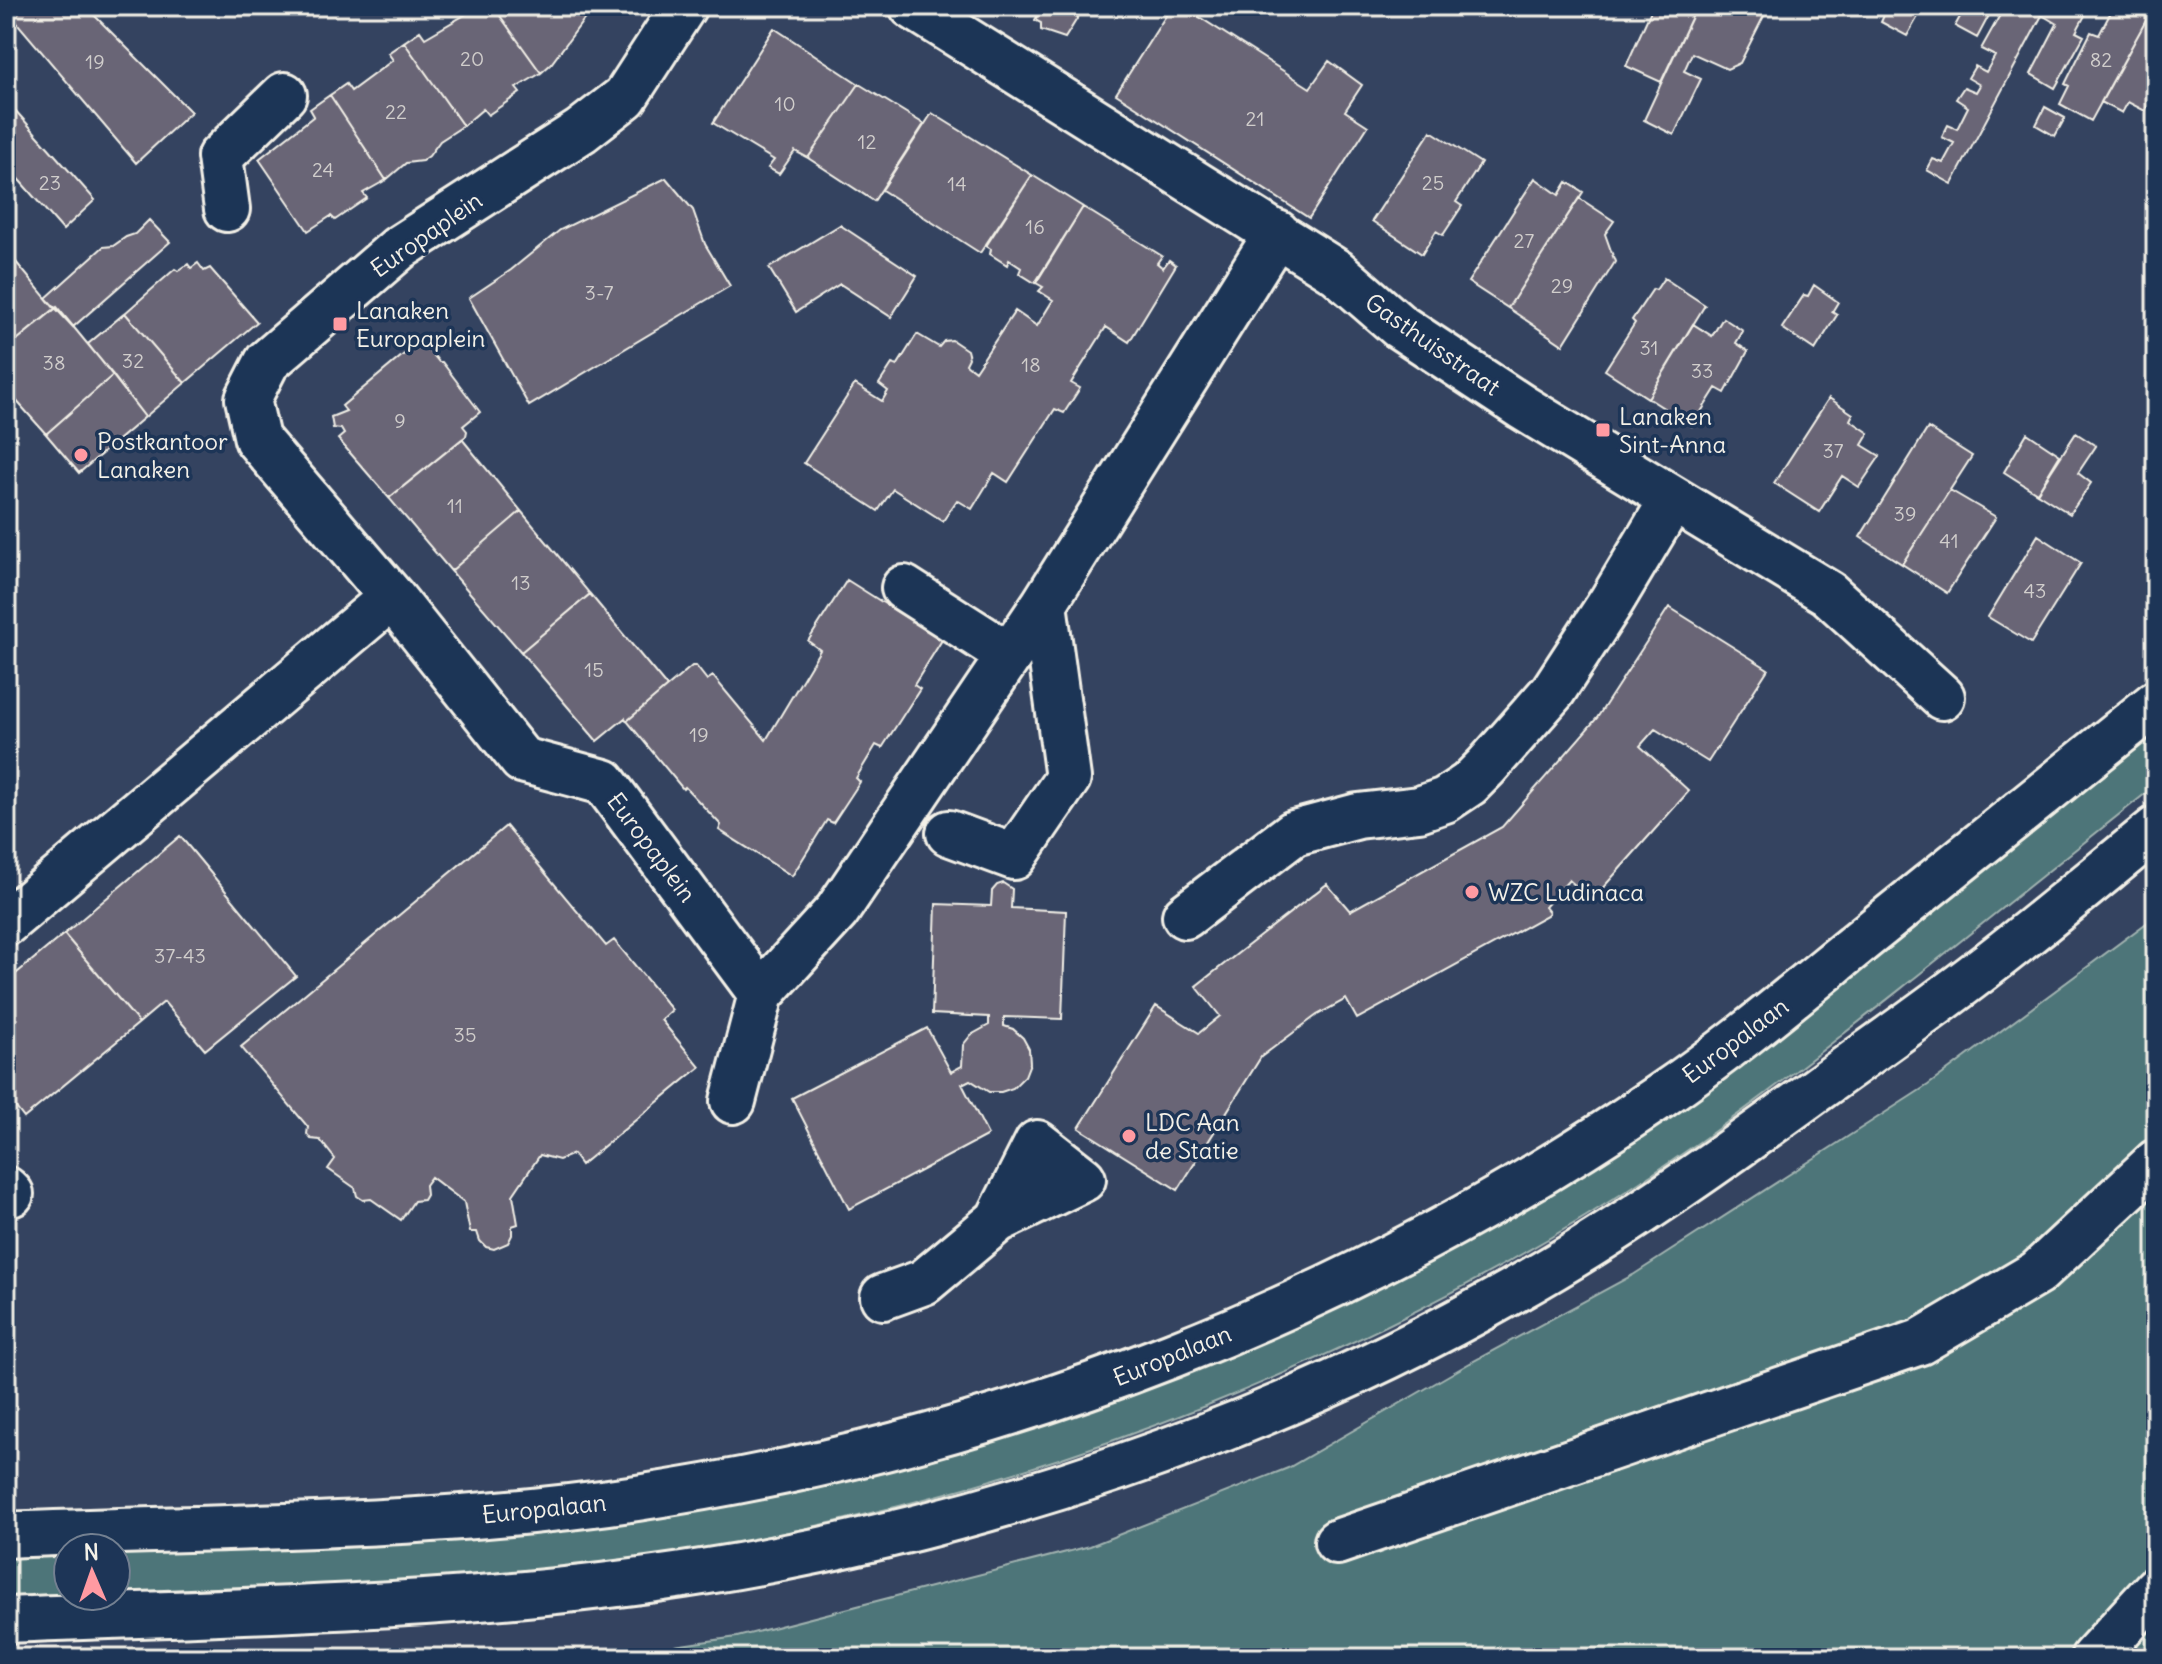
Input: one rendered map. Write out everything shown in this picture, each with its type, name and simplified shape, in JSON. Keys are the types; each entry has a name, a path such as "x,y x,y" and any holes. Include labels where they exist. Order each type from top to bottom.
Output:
{"main road":[{"name":"Europaplein","path":"684,6 625,97 581,131 399,248 267,362 248,399 257,439 392,597 522,760 604,782 761,994"},
{"name":"Gasthuisstraat","path":"912,6 1337,272 1399,326 1672,500 1828,593 1942,697"},
{"path":"227,209 220,157 284,95"},
{"path":"733,1101 761,994 837,911 1044,604 1277,233"},
{"path":"1185,916 1294,833 1358,816 1419,809 1445,800 1469,784 1553,691 1672,500"},
{"path":"904,588 1009,655"},
{"path":"6,923 392,597"},
{"path":"949,833 1014,857 1068,778 1044,604"},
{"name":"Europalaan","path":"8,1534 428,1519 636,1498 750,1479 874,1452 1080,1391 1171,1356 1266,1317 1432,1236 1661,1096 1807,984 2156,703"},
{"path":"6,1620 406,1603 604,1587 857,1543 1115,1469 1348,1376 1501,1298 1601,1238 1684,1185 1979,972 2156,829"},
{"path":"1337,1542 1920,1342 2037,1273 2156,1162"},
{"path":"883,1297 924,1282 998,1220"},
{"path":"2093,1658 2156,1589"}],"green space":[{"path":"2156,731 2156,785 1853,1027 1722,1126 1654,1173 1547,1239 1437,1300 1324,1355 1208,1405 1090,1449 970,1487 848,1519 725,1545 650,1558 498,1575 132,1593 132,1552 445,1539 791,1492 912,1464 1131,1394 1291,1329 1430,1260"},
{"path":"2156,916 2156,1658 561,1658 596,1657 737,1637 1090,1546 1288,1468 1470,1363 1633,1275 1928,1085"},
{"path":"52,1556 52,1597 6,1598 6,1558"}],"building":[{"path":"6,6 85,6 191,112 136,163 6,10"},
{"path":"471,6 493,6 541,73 516,88 520,93 488,115 483,109 463,126 404,42 420,31 425,38 473,10"},
{"path":"493,6 594,6 541,73"},
{"path":"1036,6 1085,6 1065,38 1041,30 1041,23 1035,20 1041,9"},
{"path":"1172,6 1182,6 1310,88 1329,61 1362,85 1345,111 1368,126 1309,218 1116,94"},
{"path":"1653,6 1697,6 1661,82 1626,66"},
{"path":"1697,6 1769,6 1740,63 1727,69 1692,53 1684,71 1701,79 1674,135 1644,120"},
{"path":"1888,6 1924,6 1907,36 1881,22"},
{"path":"1966,6 1994,6 1977,38 1955,26"},
{"path":"2005,6 2047,6 1952,184 1927,170 1933,159 1943,163 1954,143 1942,137 1948,125 1957,129 1968,107 1956,99 1964,87 1976,92 1980,85 1968,78 1975,66 1986,72 1995,56 1981,49"},
{"path":"2047,6 2090,6 2076,32 2084,36 2055,88 2031,74 2057,24 2042,15"},
{"path":"2114,6 2154,6 2091,121 2060,104 2069,86 2065,84 2091,32 2099,35"},
{"path":"2154,6 2156,90 2145,111 2128,102 2122,113 2101,102"},
{"path":"774,28 859,84 808,158 795,151 779,174 768,168 774,160 713,123"},
{"path":"404,42 463,126 440,141 422,161 406,163 386,180 330,95 346,84 351,91 393,60 388,53"},
{"path":"859,84 924,124 874,201 808,158"},
{"path":"330,95 386,180 363,193 367,198 335,220 331,216 308,231 259,159 314,116 310,109"},
{"path":"6,100 95,200 63,230 6,165"},
{"path":"2045,107 2065,118 2055,136 2036,125"},
{"path":"932,113 1032,175 980,253 882,190"},
{"path":"1431,131 1481,163 1456,202 1462,206 1443,235 1436,231 1422,254 1372,221"},
{"path":"1032,175 1083,207 1035,283 1019,273 1021,268 1009,260 1007,265 990,254 991,249 986,246"},
{"path":"666,178 693,210 705,244 730,286 529,406 469,298 511,270 560,230"},
{"path":"1535,178 1559,195 1567,182 1583,192 1508,308 1468,282"},
{"path":"1579,198 1614,221 1605,234 1615,262 1563,345 1508,308"},
{"path":"1083,207 1162,256 1157,263 1163,268 1169,260 1176,265 1129,342 1106,327 1071,383 1080,388 1064,413 1055,409 1008,482 994,473 972,509 957,500 943,521 893,489 878,511 804,463 855,384 882,401 888,391 879,384 892,364 897,366 917,334 939,347 944,341 952,340 967,350 969,358 966,364 975,371 1015,311 1037,326 1053,300 1039,291 1043,287 1036,283"},
{"path":"149,220 170,242 73,327 46,298 103,247 113,246 135,234"},
{"path":"840,225 917,276 891,317 840,284 796,312 769,268"},
{"path":"6,250 55,309 6,349"},
{"path":"198,263 204,271 210,268 257,322 185,383 125,313 175,269 178,271 188,264 191,268"},
{"path":"1664,278 1705,305 1648,398 1605,370 1635,323 1632,320"},
{"path":"1814,285 1838,302 1832,312 1837,315 1815,350 1782,328"},
{"path":"57,307 113,375 46,434 6,389 6,349"},
{"path":"125,313 185,383 145,417 88,344"},
{"path":"1723,318 1743,331 1736,343 1748,351 1725,393 1716,388 1692,426 1648,398 1693,324 1712,336"},
{"path":"421,340 480,412 463,426 466,436 389,498 338,439 344,434 341,429 333,428 331,417 346,411 342,406"},
{"path":"113,375 145,417 79,473 46,434"},
{"path":"1829,398 1853,414 1850,420 1869,433 1862,445 1880,456 1859,487 1842,476 1819,512 1774,483"},
{"path":"1928,428 1972,456 1902,564 1860,537"},
{"path":"2027,433 2060,455 2037,493 2004,472"},
{"path":"2076,433 2096,446 2078,473 2091,483 2070,514 2037,493"},
{"path":"462,439 521,511 451,571 389,498"},
{"path":"1950,490 1996,517 1947,593 1902,564"},
{"path":"521,511 590,594 521,652 451,571"},
{"path":"2038,535 2081,563 2031,643 1988,617"},
{"path":"847,580 942,640 914,685 920,689 882,748 876,745 856,778 860,782 833,823 827,820 792,876 719,830 721,825 685,787 683,789 627,721 692,666 696,666 707,680 713,676 766,740 820,650 808,641"},
{"path":"590,594 667,687 627,721 625,718 597,741 521,652"},
{"name":"WZC Ludinaca","path":"1669,607 1768,669 1708,762 1655,729 1640,746 1689,791 1592,900 1569,880 1545,907 1549,912 1547,915 1357,1019 1346,999 1317,1015 1261,1057 1178,1190 1079,1128 1156,1006 1199,1033 1220,1016 1196,986 1327,884 1350,911 1502,827 1597,718"},
{"path":"506,826 606,946 614,940 672,1010 661,1020 700,1067 581,1165 573,1154 559,1160 540,1155 513,1195 518,1224 512,1226 508,1243 494,1249 480,1241 477,1232 470,1232 464,1202 431,1177 425,1185 423,1200 414,1201 401,1220 371,1199 363,1200 357,1196 355,1188 328,1169 335,1159 320,1140 311,1139 307,1134 308,1127 241,1047"},
{"path":"180,836 296,976 205,1050 164,1002 139,1023 64,934"},
{"path":"1003,883 1012,889 1011,908 1066,911 1062,1019 1004,1017 1004,1026 1023,1038 1029,1049 1030,1063 1025,1076 1013,1088 1001,1092 989,1092 970,1080 962,1084 988,1135 849,1209 792,1098 927,1028 951,1072 962,1066 963,1045 971,1035 989,1025 989,1017 932,1014 936,904 991,906 992,891"},
{"path":"64,934 139,1023 24,1118 6,1095 6,982"}],"place":[{"name":"Lanaken Europaplein","path":"340,324"},
{"name":"Lanaken Sint-Anna","path":"1603,430"},
{"name":"Postkantoor Lanaken","path":"81,455"},
{"name":"WZC Ludinaca","path":"1472,892"},
{"name":"LDC Aan de Statie","path":"1129,1136"}]}
